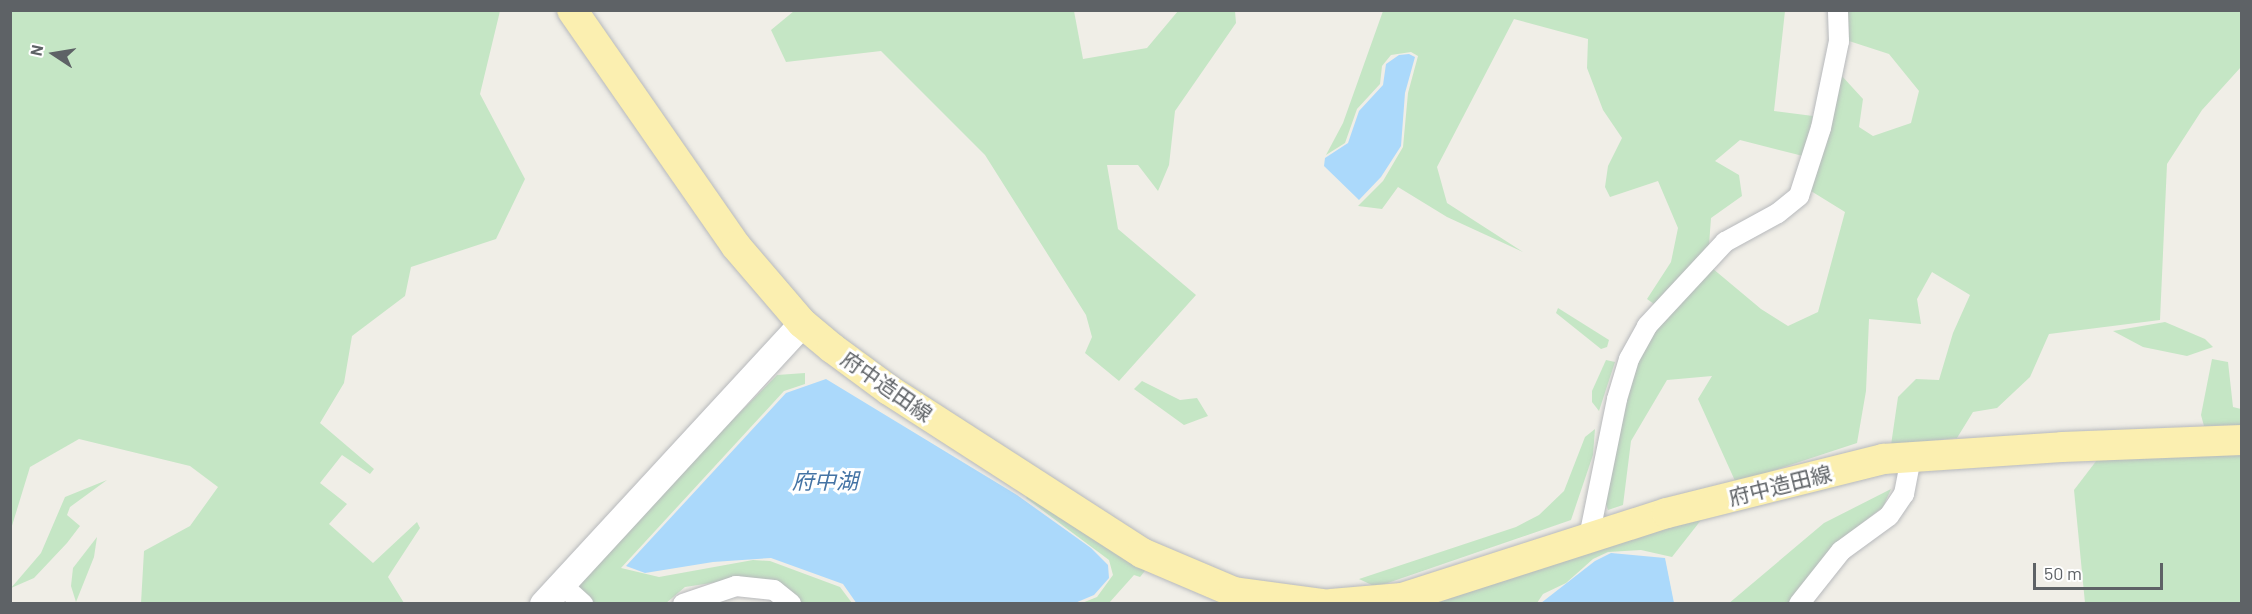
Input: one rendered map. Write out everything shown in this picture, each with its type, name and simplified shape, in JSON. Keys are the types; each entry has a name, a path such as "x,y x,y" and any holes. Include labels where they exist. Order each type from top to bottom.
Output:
{"main road":[{"name":"府中造田線","path":"572,10 702,200 802,323 889,390 1142,553 1234,592 1323,603"},
{"name":"府中造田線","path":"1331,603 1402,598 1589,537 1778,483 1883,459 2241,440"}],"street":[{"path":"1589,537 1617,399 1629,359 1647,326 1725,242 1778,213 1799,196 1823,117 1839,41 1838,10"},
{"path":"543,603 802,323"},
{"path":"1799,603 1841,551 1889,516 1904,494 1911,457"},
{"path":"561,584 583,603"},
{"path":"683,603 736,586 774,590 791,603"}],"green space":[{"path":"11,10 500,11 480,94 525,179 496,239 411,267 405,296 352,336 344,383 320,423 374,469 370,474 342,455 320,483 347,504 329,524 373,563 417,522 420,528 388,577 404,603 141,603 144,551 190,526 218,487 190,466 79,439 30,467 11,529"},
{"path":"794,11 1074,11 1083,59 1147,48 1178,11 1235,11 1236,23 1175,111 1169,165 1158,191 1138,165 1107,165 1118,229 1196,295 1119,381 1085,353 1092,337 1086,315 985,155 881,51 786,62 771,30"},
{"path":"1383,11 1785,11 1774,111 1813,116 1803,156 1740,140 1715,161 1739,175 1742,196 1711,218 1709,245 1654,304 1647,299 1671,262 1678,228 1658,181 1610,197 1605,187 1608,166 1622,138 1603,110 1587,68 1588,39 1514,19 1437,167 1447,203 1523,252 1447,217 1398,187 1382,209 1358,206 1383,181 1403,147 1408,93 1418,56 1411,52 1391,55 1382,66 1380,84 1357,109 1345,143 1326,155 1343,123"},
{"path":"1848,11 2241,11 2241,67 2202,110 2167,164 2160,320 2049,334 2030,377 1997,408 1973,412 1957,438 1891,445 1898,397 1916,379 1939,380 1953,333 1970,295 1932,272 1917,299 1921,324 1869,319 1866,391 1857,443 1736,483 1698,399 1712,376 1667,380 1631,441 1623,505 1608,510 1603,495 1637,363 1656,330 1712,268 1761,309 1788,326 1818,312 1845,212 1811,191 1841,75 1863,99 1859,127 1873,136 1911,123 1919,91 1889,54 1849,41"},
{"path":"1558,308 1609,340 1607,347 1601,349 1556,313"},
{"path":"2165,322 2205,339 2213,347 2187,356 2143,347 2113,331"},
{"path":"2212,359 2228,362 2233,407 2241,409 2241,425 2204,426 2201,415"},
{"path":"1606,360 1615,362 1599,411 1592,402 1592,391"},
{"path":"805,373 805,384 784,391 621,568 659,577 753,560 770,561 840,587 852,603 798,603 744,578 685,587 665,604 591,603 569,585 777,375"},
{"path":"1142,381 1180,400 1197,398 1208,416 1184,425 1134,389"},
{"path":"1595,429 1593,455 1571,520 1376,587 1359,579 1516,527 1539,515 1564,491 1585,437"},
{"path":"2241,451 2241,603 2085,603 2074,490 2100,456"},
{"path":"107,480 70,507 67,515 80,526 67,543 34,578 11,588 41,553 65,497"},
{"path":"1891,489 1883,507 1835,544 1789,603 1728,604 1824,523"},
{"path":"1029,494 1149,566 1140,577 1134,575 1109,603 1082,603 1097,597 1113,575 1109,560 1026,498"},
{"path":"1705,515 1672,557 1641,550 1608,552 1593,559 1566,583 1543,594 1537,603 1421,604"},
{"path":"97,537 94,557 76,602 71,586 73,568"}],"water":[{"path":"1409,54 1415,57 1405,93 1401,146 1381,177 1359,200 1324,166 1325,158 1348,143 1359,111 1383,85 1386,64 1399,55"},
{"name":"府中湖","path":"826,379 1017,495 1091,548 1108,565 1109,578 1094,595 1075,603 857,604 843,584 771,558 713,562 645,573 626,566 786,393"},
{"path":"1611,553 1665,558 1674,603 1541,603 1595,561"}]}
